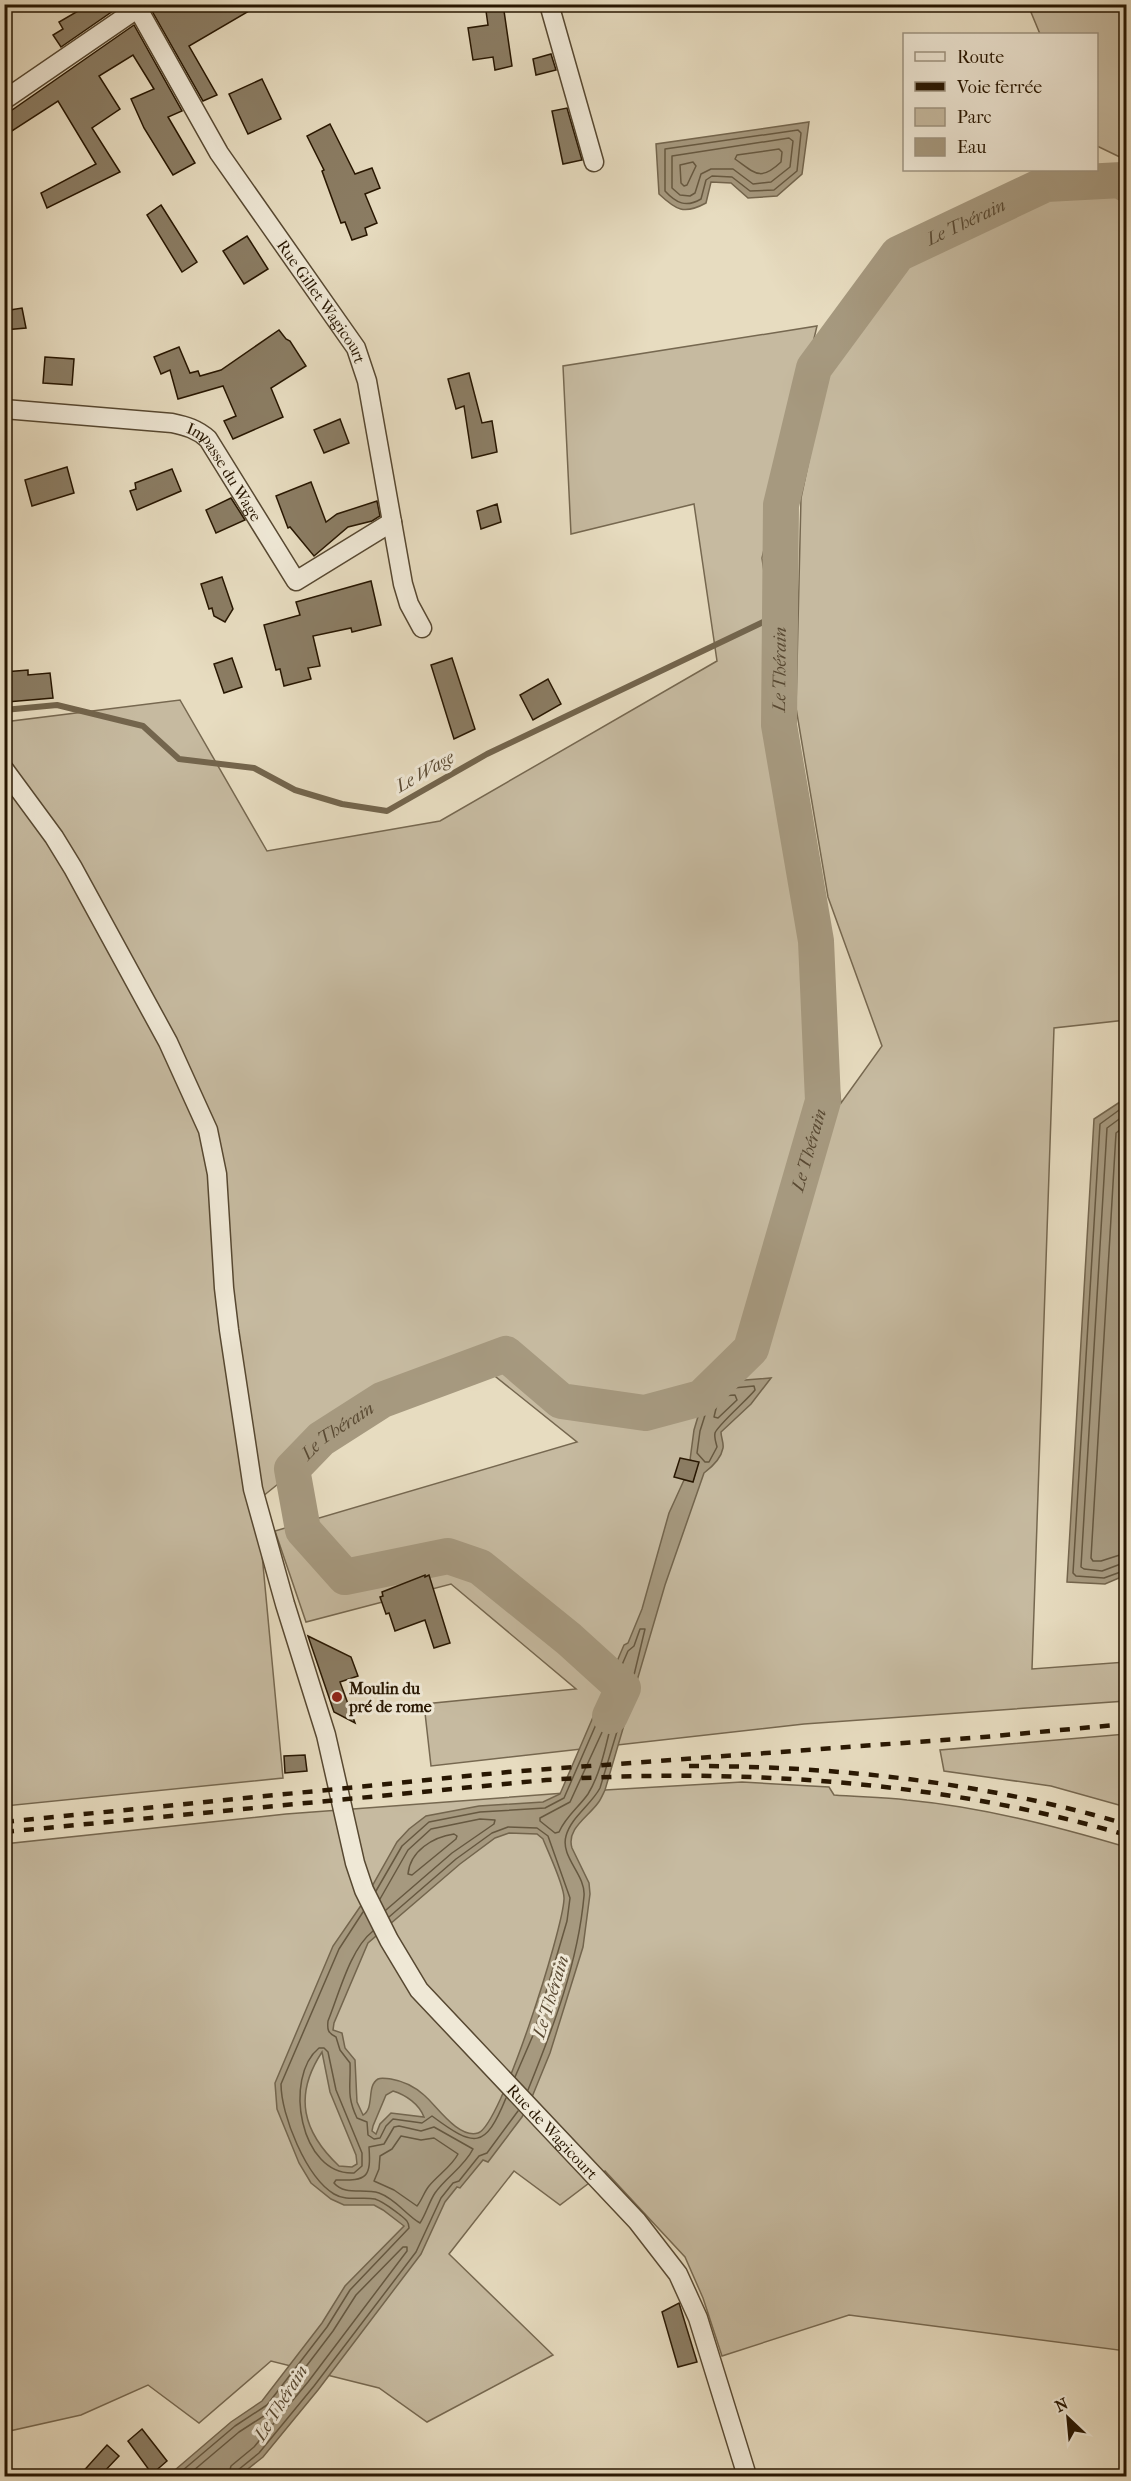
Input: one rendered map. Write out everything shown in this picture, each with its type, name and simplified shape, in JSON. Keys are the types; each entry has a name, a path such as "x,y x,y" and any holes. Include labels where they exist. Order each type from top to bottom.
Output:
{"street":[{"path":"549,4 594,162"},
{"path":"4,100 141,7"},
{"name":"Rue Gillet Wagicourt","path":"141,7 219,153 356,348 367,381 403,584 409,604 422,627"},
{"name":"Impasse du Wage","path":"4,409 172,423 193,428 208,439 296,581 392,522"},
{"name":"Rue de Wagicourt","path":"4,769 58,844 124,960 172,1049 212,1143 217,1174 224,1287 249,1468 285,1604 326,1735 351,1851 364,1890 389,1940 419,1990 637,2221 678,2274 699,2318 747,2476"}],"green space":[{"path":"1028,5 1126,5 1126,160 1098,146 1098,33 1040,33"},
{"path":"1051,194 1117,194 1126,201 1126,1020 1054,1028 1032,1669 1126,1662 1126,1701 804,1724 431,1766 424,1704 576,1689 451,1584 306,1622 275,1531 577,1442 481,1365 382,1400 257,1501 283,1778 5,1806 4,722 180,700 267,851 440,821 717,661 694,504 571,534 563,366 817,326 762,558 841,1103 882,1046 828,897 796,708 801,498 830,360 905,262"},
{"path":"1126,1734 1126,1807 1051,1786 944,1771 940,1750"},
{"path":"742,1782 829,1787 834,1795 898,1799 963,1807 1045,1825 1126,1847 1126,2351 849,2315 722,2356 703,2298 685,2257 605,2171 560,2205 514,2171 449,2254 553,2355 427,2422 379,2388 271,2361 199,2423 148,2385 81,2415 5,2432 4,1844 286,1814"}],"water":[{"path":"809,122 802,174 777,196 748,198 731,183 711,182 706,203 686,210 670,204 659,194 656,144"},
{"path":"1126,1098 1126,1575 1105,1584 1067,1582 1094,1119"},
{"path":"771,1378 751,1404 721,1432 722,1452 716,1462 704,1473 665,1585 605,1790 598,1803 572,1835 572,1848 589,1883 590,1894 583,1947 550,2053 532,2097 522,2117 488,2162 483,2160 445,2202 421,2254 318,2390 263,2457 239,2476 168,2476 231,2422 262,2401 322,2323 345,2286 404,2226 374,2205 344,2205 331,2199 311,2183 299,2163 277,2109 275,2083 333,1946 362,1904 397,1842 409,1829 426,1816 479,1806 543,1802 560,1794 624,1645 628,1643 642,1609 669,1513 684,1480 693,1481 698,1463 690,1460 694,1430 708,1383","holes":["509,1833 537,1834 543,1839 559,1878 564,1899 542,1984 501,2098 488,2122 478,2133 470,2134 455,2126 417,2089 400,2081 381,2078 374,2082 369,2107 363,2115 357,2102 355,2060 345,2048 342,2033 333,2030 368,1943 460,1864 495,1838","322,2052 330,2092 356,2155 357,2164 352,2167 339,2166 317,2140 310,2127 305,2098 313,2068","393,2091 403,2095 419,2108 424,2117 391,2113 380,2124 376,2134 372,2131 373,2126 386,2095"]}],"building":[{"path":"90,4 123,4 61,47 53,35 63,29 59,22"},
{"path":"155,4 261,4 189,46 217,95 203,101 152,11"},
{"path":"485,4 503,4 512,66 495,70 493,57 473,60 468,28 488,25"},
{"path":"134,25 182,111 168,117 195,163 173,175 144,128 131,99 154,89 133,55 99,76 120,109 92,128 120,172 47,208 41,193 96,164 58,101 12,131 5,115"},
{"path":"551,54 556,70 536,75 533,59"},
{"path":"262,79 281,119 248,134 229,94"},
{"path":"567,108 582,160 563,164 552,111"},
{"path":"330,124 355,174 372,168 380,188 365,194 377,223 365,228 367,235 352,240 345,222 341,223 322,171 324,170 307,136"},
{"path":"161,205 197,262 182,272 147,215"},
{"path":"247,236 268,269 244,284 223,251"},
{"path":"22,308 26,328 4,330 4,311"},
{"path":"279,330 290,341 306,366 271,388 283,417 233,439 224,421 236,416 223,386 178,399 170,370 161,374 154,357 179,347 190,373 198,371 200,376 221,370"},
{"path":"45,357 74,359 72,385 43,383"},
{"path":"469,373 482,423 492,421 497,452 472,458 464,406 456,409 448,379"},
{"path":"340,419 349,443 324,453 314,430"},
{"path":"67,467 74,493 32,506 25,480"},
{"path":"172,469 181,491 137,510 130,491 136,489 135,483"},
{"path":"311,482 326,522 337,514 377,501 380,516 372,521 348,527 314,556 290,527 288,528 276,496"},
{"path":"231,498 245,520 216,533 206,510"},
{"path":"497,504 501,522 481,529 477,511"},
{"path":"222,577 233,609 225,622 214,616 212,608 209,609 201,584"},
{"path":"371,581 381,625 352,632 351,628 313,636 320,666 308,668 311,679 284,686 280,669 276,670 264,625 300,615 296,602"},
{"path":"232,658 242,687 224,693 214,664"},
{"path":"452,658 475,729 454,739 431,665"},
{"path":"28,670 28,675 50,673 53,698 7,702 4,672"},
{"path":"548,679 561,704 533,720 520,695"},
{"path":"680,1458 699,1462 693,1482 674,1477"},
{"path":"425,1575 425,1577 429,1575 450,1643 434,1648 425,1620 395,1631 380,1597 383,1596 382,1592"},
{"path":"308,1636 351,1657 358,1676 340,1682 355,1723 334,1712"},
{"path":"305,1755 307,1771 285,1773 284,1756"},
{"path":"679,2303 697,2362 678,2367 662,2312"},
{"path":"142,2429 167,2461 152,2474 128,2441"},
{"path":"107,2445 119,2456 100,2476 79,2476"}],"waterway":[{"name":"Le Thérain","path":"610,1716 623,1688 569,1639 480,1567 448,1556 345,1577 303,1530 292,1469 321,1439 382,1400 506,1354 561,1401 645,1413 701,1398 751,1349 823,1101 816,941 779,725 781,505 814,368 898,254 1046,184 1122,180 1126,184"},
{"name":"Le Wage","path":"4,710 57,705 143,726 179,759 254,768 295,790 342,804 387,811 487,754 780,614"}],"railway":[{"path":"4,1822 508,1772 984,1737 1126,1724"},
{"path":"689,1766 800,1769 910,1779 1019,1797 1126,1824"},
{"path":"4,1832 546,1780 692,1776 839,1782 912,1790 1056,1816 1126,1835"}],"place":[{"name":"Moulin du pré de rome","path":"337,1697"}]}
